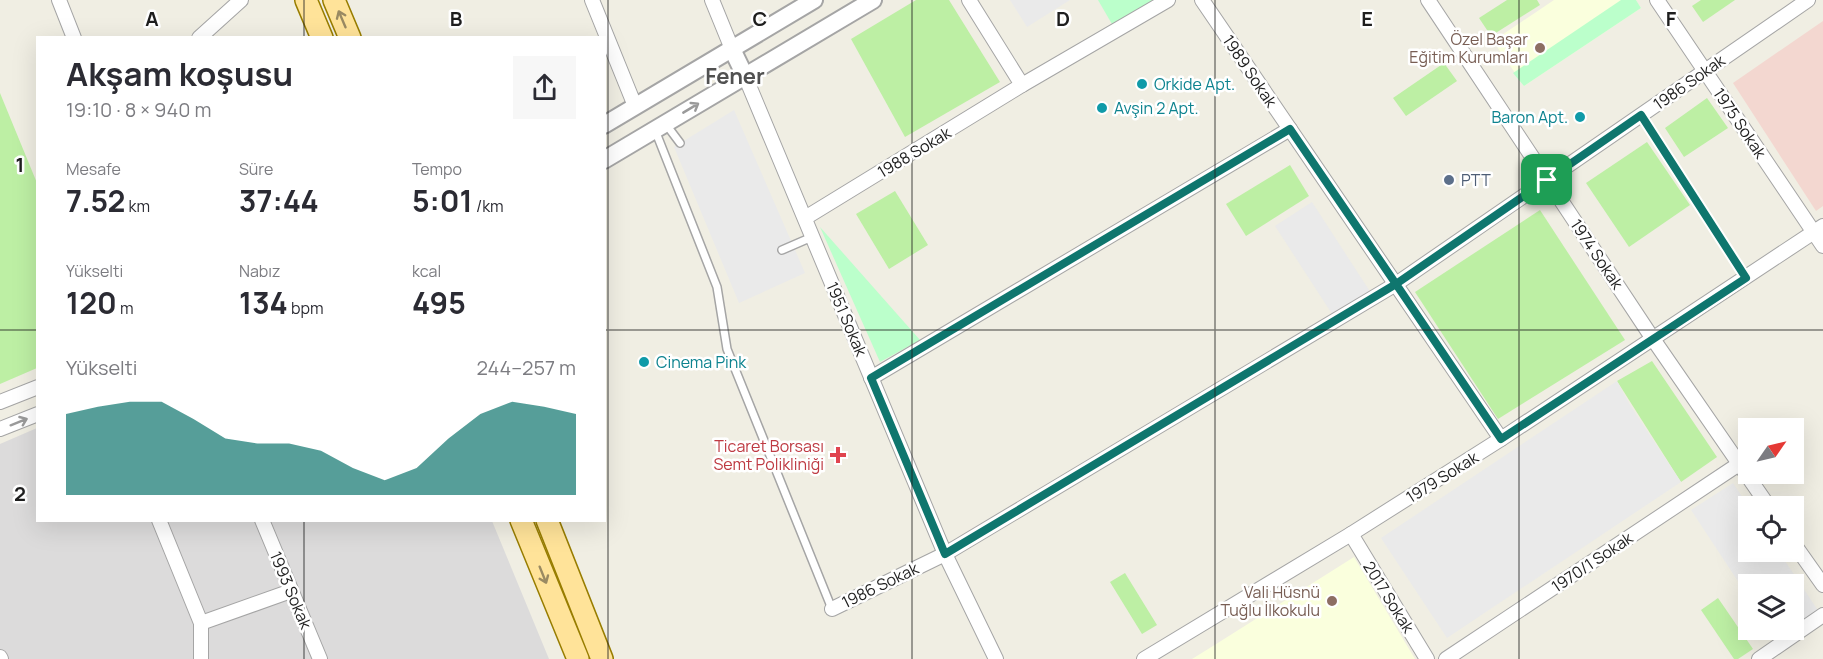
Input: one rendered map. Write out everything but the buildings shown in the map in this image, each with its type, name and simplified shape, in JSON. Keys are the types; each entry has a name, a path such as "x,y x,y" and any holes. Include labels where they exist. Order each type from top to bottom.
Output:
{"main road":[{"path":"306,0 321,36"},
{"path":"334,0 349,36"},
{"path":"522,522 578,659"},
{"path":"548,522 602,659"}],"street":[{"path":"59,0 74,36"},
{"path":"201,36 241,0"},
{"path":"592,0 635,106"},
{"path":"712,0 745,76"},
{"path":"606,123 813,0"},
{"path":"606,158 873,0"},
{"path":"969,0 1022,85"},
{"name":"1988 Sokak","path":"805,218 1022,85 1168,0"},
{"name":"1989 Sokak","path":"1202,0 1501,439"},
{"name":"1974 Sokak","path":"1428,0 1653,339 1738,463"},
{"name":"1975 Sokak","path":"1657,0 1818,229 1823,246"},
{"name":"1986 Sokak","path":"832,609 945,554 1396,284 1808,0"},
{"name":"1951 Sokak","path":"745,76 945,554 996,659"},
{"path":"871,378 1290,129"},
{"name":"1979 Sokak","path":"1144,659 1351,534 1501,439 1818,229"},
{"path":"0,402 36,388"},
{"path":"0,429 36,415"},
{"name":"1970/1 Sokak","path":"1446,659 1738,465"},
{"path":"160,522 201,623 201,659"},
{"name":"1993 Sokak","path":"263,522 320,659"},
{"name":"2017 Sokak","path":"1351,534 1427,659"},
{"path":"1804,558 1823,585"},
{"path":"201,623 291,591"},
{"path":"1759,659 1823,615"}],"lane":[{"path":"1641,115 1746,278"},
{"path":"660,126 680,143"},
{"path":"660,126 717,287 727,349 832,609"},
{"path":"782,250 812,237"}],"shaded area":[{"path":"1010,0 1070,0 1027,27"},
{"name":"Özel Başar Eğitim Kurumları","path":"1554,0 1636,0 1641,8 1524,86 1493,41"},
{"path":"1823,21 1823,206 1816,211 1733,83"},
{"path":"734,110 805,273 739,303 674,147"},
{"path":"1312,202 1371,293 1334,317 1275,226"},
{"path":"1617,381 1630,405 1681,482 1447,638 1381,538"},
{"path":"36,428 36,522 492,522 549,659 0,659 0,444"},
{"path":"1733,483 1742,496 1738,496 1738,562 1786,562 1794,574 1738,574 1738,581 1691,510"},
{"name":"Vali Hüsnü Tuğlu İlkokulu","path":"1354,557 1415,659 1192,659 1213,646"},
{"path":"1804,590 1819,612 1804,622"}],"green space":[{"path":"916,0 949,0 1000,82 905,137 851,39"},
{"path":"1098,0 1171,0 1116,31"},
{"path":"1507,0 1537,0 1540,5 1491,36 1479,18"},
{"path":"1621,0 1636,0 1641,8 1524,86 1513,73"},
{"path":"1701,0 1735,0 1703,22 1692,6"},
{"path":"1444,63 1457,81 1406,116 1393,98"},
{"path":"0,93 36,181 36,368 0,384"},
{"path":"1707,98 1728,128 1684,157 1665,128"},
{"path":"1647,142 1690,205 1629,247 1586,183"},
{"path":"1290,165 1309,196 1246,236 1226,204"},
{"path":"895,191 928,245 889,269 856,214"},
{"path":"1540,210 1625,340 1498,419 1415,292"},
{"path":"820,227 920,340 880,362"},
{"path":"1652,361 1717,457 1681,482 1617,381"},
{"path":"1125,573 1157,625 1142,634 1110,582"},
{"path":"1718,598 1738,627 1738,640 1747,640 1753,649 1738,659 1734,659 1701,610"}],"place":[{"name":"Özel Başar Eğitim Kurumları","path":"1540,48"},
{"name":"Orkide Apt.","path":"1142,84"},
{"name":"Avşin 2 Apt.","path":"1102,108"},
{"name":"Baron Apt.","path":"1580,117"},
{"name":"PTT","path":"1449,180"},
{"name":"Cinema Pink","path":"644,362"},
{"name":"Ticaret Borsası Semt Polikliniği","path":"838,455"},
{"name":"Vali Hüsnü Tuğlu İlkokulu","path":"1332,601"}],"district":[{"name":"Fener","path":"735,76"}],"route":[{"path":"1547,180 1396,284 1290,129 871,378 945,554 1396,284 1501,439 1746,278 1641,115 1547,180"}]}
